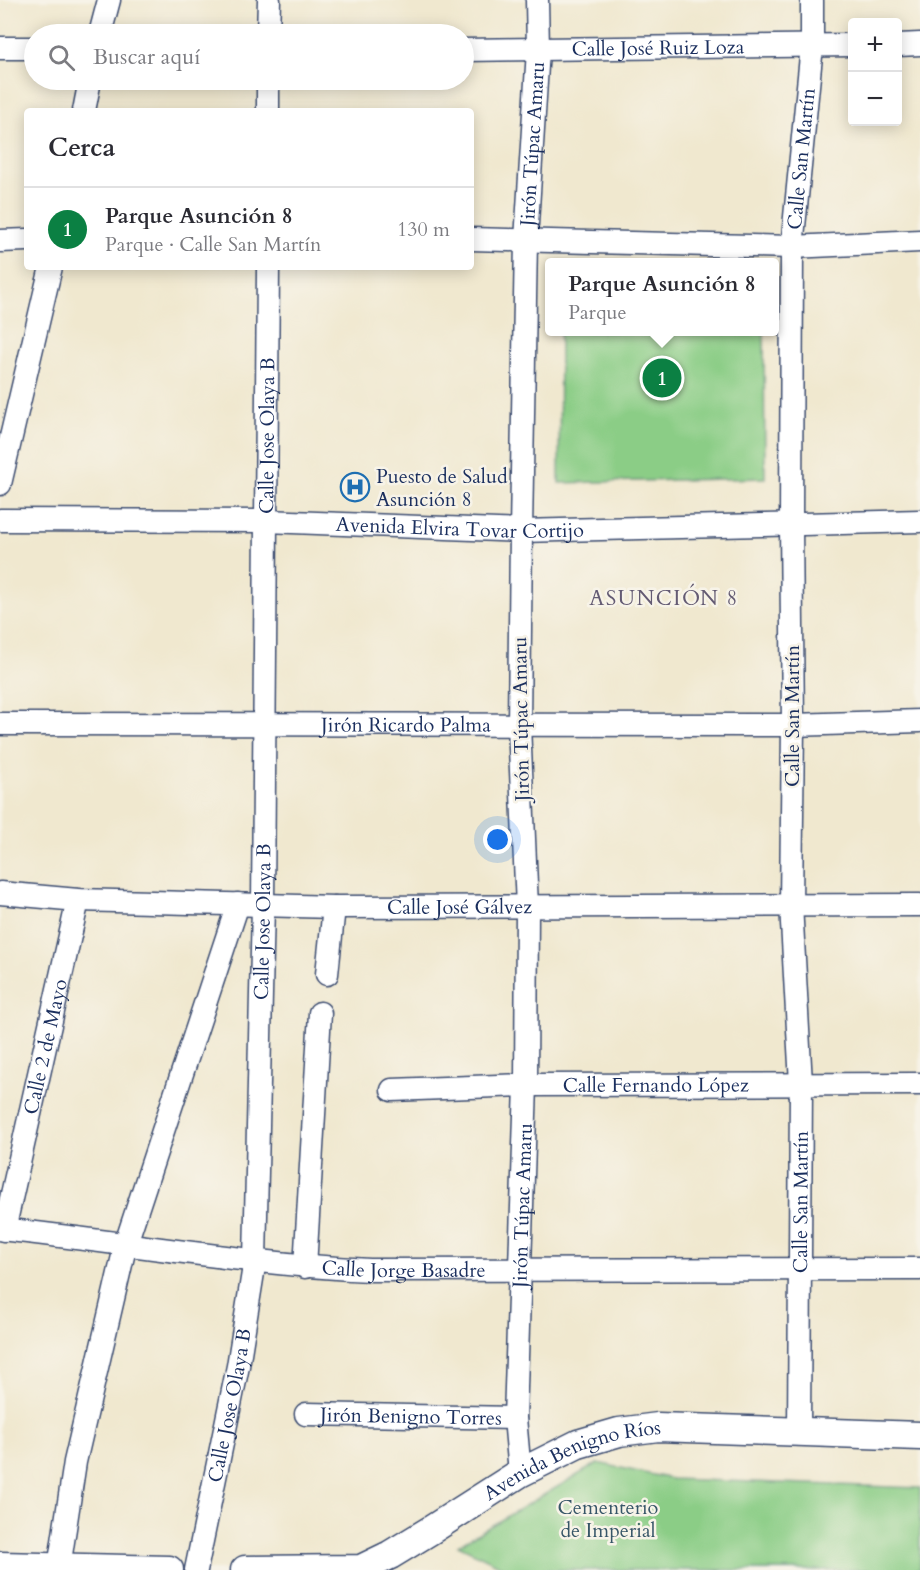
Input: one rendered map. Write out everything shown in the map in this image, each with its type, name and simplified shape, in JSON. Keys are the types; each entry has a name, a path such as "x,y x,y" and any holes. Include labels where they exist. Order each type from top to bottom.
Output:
{"street":[{"path":"103,24 109,0"},
{"path":"268,24 269,0"},
{"name":"Jirón Túpac Amaru","path":"520,1473 514,1419 526,1085 527,907 519,725 521,531 526,240 537,50 537,0"},
{"name":"Calle San Martín","path":"799,1433 801,1083 790,905 793,725 792,247 812,46 812,0"},
{"path":"902,45 920,44"},
{"name":"Calle José Ruiz Loza","path":"474,50 848,45"},
{"path":"0,48 24,48"},
{"path":"85,108 88,90"},
{"path":"268,90 268,108"},
{"path":"474,239 792,247 920,241"},
{"path":"0,241 24,240"},
{"path":"0,484 50,270"},
{"name":"Calle Jose Olaya B","path":"196,1570 238,1366 255,1260 263,905 268,270"},
{"name":"Avenida Elvira Tovar Cortijo","path":"0,520 266,521 521,531 920,521"},
{"name":"Jirón Ricardo Palma","path":"0,724 793,725 920,722"},
{"name":"Calle José Gálvez","path":"0,894 78,900 334,907 920,905"},
{"name":"Calle 2 de Mayo","path":"2,1229 78,900"},
{"path":"59,1568 75,1462 126,1243 238,904"},
{"path":"327,974 334,907"},
{"path":"305,1267 320,1013"},
{"name":"Calle Fernando López","path":"392,1090 526,1085 920,1084"},
{"name":"Calle Jorge Basadre","path":"2,1229 305,1267 370,1270 920,1269"},
{"name":"Jirón Benigno Torres","path":"306,1414 514,1419"},
{"name":"Avenida Benigno Ríos","path":"245,1570 361,1569 420,1537 520,1473 578,1444 619,1432 658,1427 920,1436"},
{"path":"0,1566 169,1570"}],"green space":[{"path":"560,336 764,336 765,478 559,483"},
{"name":"Cementerio de Imperial","path":"598,1463 672,1479 920,1488 920,1570 509,1570 458,1545"}],"place":[{"name":"Parque Asunción 8","path":"662,378"},
{"name":"Puesto de Salud Asunción 8","path":"355,487"}],"district":[{"name":"ASUNCIÓN 8","path":"664,598"}]}
